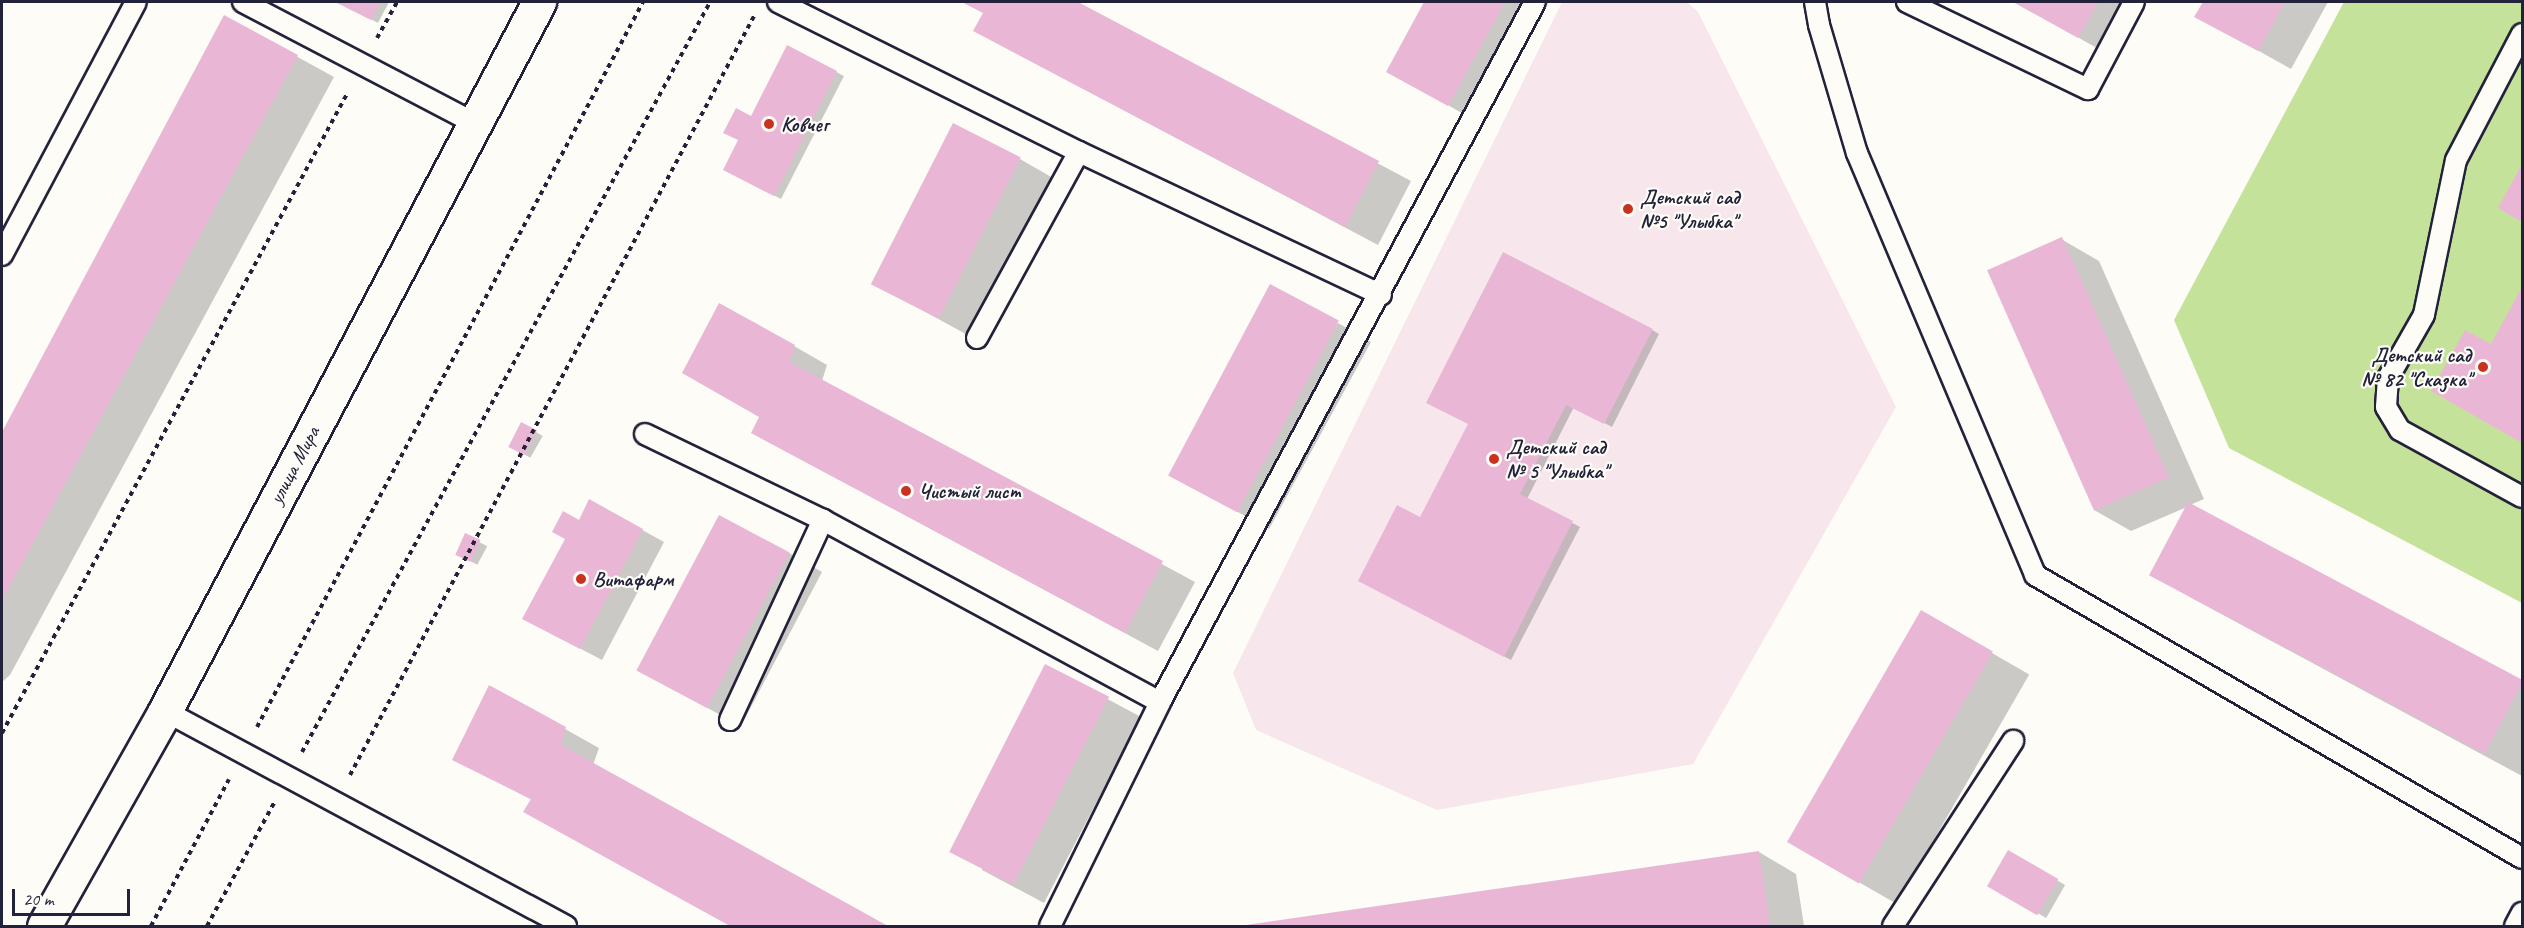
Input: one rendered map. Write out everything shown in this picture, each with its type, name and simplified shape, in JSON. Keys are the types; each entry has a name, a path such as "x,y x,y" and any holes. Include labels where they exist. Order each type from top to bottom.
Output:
{"street":[{"name":"улица Мира","path":"44,927 165,711 539,2"}],"lane":[{"path":"2,255 136,2"},
{"path":"243,2 474,123"},
{"path":"778,2 1079,152 1381,295"},
{"path":"1050,927 1160,702 1381,295 1535,2"},
{"path":"1815,2 1819,25 1857,153 2036,575 2523,858"},
{"path":"1907,2 2088,89 2134,2"},
{"path":"2523,34 2456,160 2424,315 2388,378 2386,407 2400,430 2523,497"},
{"path":"977,338 1079,152"},
{"path":"645,434 823,520 1160,702"},
{"path":"730,720 823,520"},
{"path":"165,711 566,927"},
{"path":"1893,927 2013,741"},
{"path":"2515,927 2523,913"}],"path":[{"path":"2,733 397,2"},
{"path":"151,927 643,2"},
{"path":"207,927 710,2"},
{"path":"336,802 756,12"}],"shaded area":[{"name":"Детский сад №5 \"Улыбка\"","path":"1562,2 1687,2 1698,12 1896,407 1693,764 1437,810 1256,730 1233,673"}],"green space":[{"path":"2344,2 2522,2 2522,603 2229,448 2174,320"}],"building":[{"path":"335,2 380,2 371,20"},
{"path":"962,2 1078,2 1379,161 1345,227 973,31 983,13"},
{"path":"1424,2 1505,2 1448,106 1386,72"},
{"path":"2013,2 2098,2 2078,38"},
{"path":"2203,2 2285,2 2258,51 2194,17"},
{"path":"224,15 298,55 2,600 2,432"},
{"name":"Ковчег","path":"787,45 837,71 774,196 723,170 738,140 723,133 736,108 751,116"},
{"path":"953,123 1021,158 939,319 871,284"},
{"path":"2522,164 2522,222 2498,208"},
{"path":"2062,237 2169,477 2094,511 1987,270"},
{"name":"Детский сад № 5 \"Улыбка\"","path":"1503,252 1653,329 1604,424 1566,405 1520,494 1573,521 1504,657 1358,581 1397,505 1420,517 1468,424 1426,403"},
{"path":"1270,284 1339,321 1237,512 1168,476"},
{"name":"Детский сад № 82 \"Сказка\"","path":"2522,287 2522,443 2431,391 2465,330 2491,344"},
{"path":"719,303 795,345 789,362 1163,561 1125,633 751,433 759,417 682,373"},
{"path":"521,422 537,430 524,455 508,447"},
{"name":"Витафарм","path":"589,499 643,529 580,649 522,619 565,539 552,532 563,511 579,520"},
{"path":"2188,502 2522,680 2485,754 2149,575"},
{"path":"719,515 790,553 707,708 636,670"},
{"path":"465,533 481,540 471,562 455,555"},
{"path":"1921,610 1993,652 1859,884 1787,842"},
{"path":"1045,664 1109,697 1013,885 949,852"},
{"path":"489,685 566,727 561,745 888,926 730,926 523,812 531,799 452,760"},
{"path":"2008,850 2058,879 2037,915 1987,886"},
{"path":"1759,851 1770,926 1246,926 1246,925"}],"place":[{"name":"Ковчег","path":"769,124"},
{"name":"Детский сад №5 \"Улыбка\"","path":"1628,209"},
{"name":"Детский сад № 82 \"Сказка\"","path":"2483,367"},
{"name":"Детский сад № 5 \"Улыбка\"","path":"1494,459"},
{"name":"Чистый лист","path":"906,491"},
{"name":"Витафарм","path":"581,579"}]}
